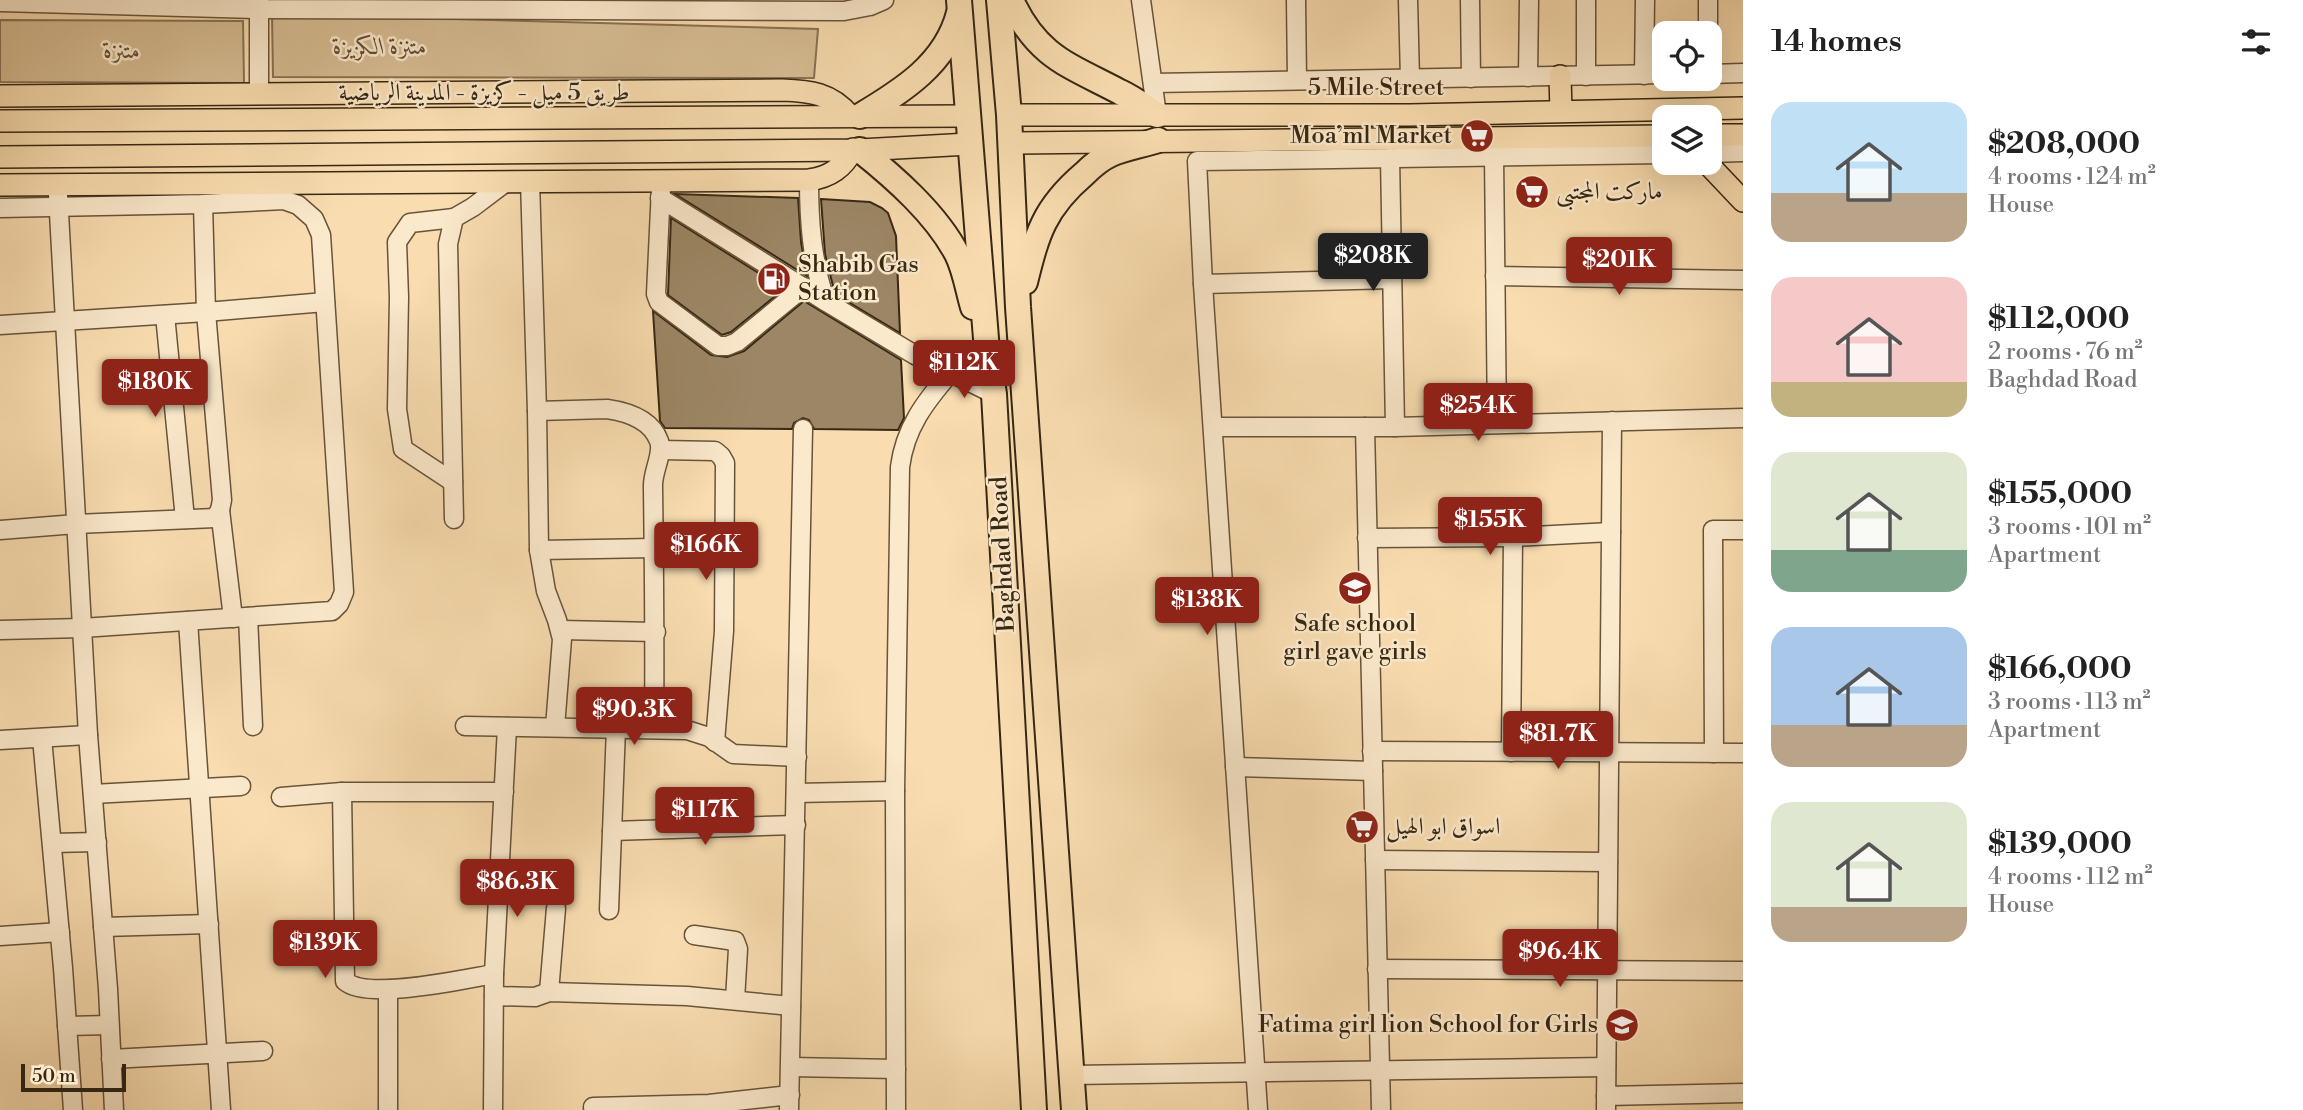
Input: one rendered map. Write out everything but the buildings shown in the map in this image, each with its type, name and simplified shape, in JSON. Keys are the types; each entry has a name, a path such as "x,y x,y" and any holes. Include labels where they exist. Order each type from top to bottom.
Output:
{"highway":[{"name":"Baghdad Road","path":"999,0 1009,115 1018,307 1074,1110"},
{"path":"1012,0 1029,32 1050,53 1066,65 1120,92 1157,115"},
{"name":"Baghdad Road","path":"959,3 987,351 994,394 1034,1110"},
{"path":"855,116 898,93 920,76 952,33 959,3"},
{"path":"1018,307 1036,239 1044,219 1062,195 1095,164 1110,155 1158,140"},
{"path":"857,149 910,195 941,231 957,255 987,351"}],"main road":[{"path":"1560,76 1562,111"},
{"path":"0,96 792,90 811,91 829,97 855,116"},
{"path":"169,121 170,96"},
{"name":"5 Mile Street","path":"1009,115 1410,115 1743,108"},
{"name":"طريق 5 ميل - كزيزة - المدينة الرياضية","path":"0,121 967,116"},
{"path":"530,119 530,181"},
{"path":"1722,135 1743,135"},
{"name":"5 Mile Street","path":"1010,143 1158,140 1551,147 1652,137"},
{"path":"0,157 857,149 969,144"},
{"path":"0,185 530,181 661,189 809,180 831,174 857,149"},
{"path":"169,156 171,183"},
{"path":"1718,175 1743,201"}],"street":[{"path":"0,2 756,5 856,10 884,0"},
{"path":"1141,0 1157,115"},
{"path":"1296,0 1297,80"},
{"path":"1408,0 1410,79"},
{"path":"1470,0 1471,78"},
{"path":"1528,77 1529,0"},
{"path":"1586,76 1587,0"},
{"path":"1644,75 1645,0"},
{"path":"1708,0 1708,21"},
{"path":"259,4 259,94"},
{"path":"1722,74 1743,73"},
{"path":"1153,83 1652,75"},
{"path":"1258,1110 1197,161 1494,156 1551,147 1652,153"},
{"path":"1722,153 1743,152"},
{"path":"1494,156 1497,423"},
{"path":"1390,158 1395,427"},
{"path":"809,180 809,227 825,301"},
{"path":"530,181 539,550 546,591 561,629 562,639 555,727"},
{"path":"453,482 403,449 397,409 397,242 410,223 454,218 506,182"},
{"path":"57,184 88,735 114,1110"},
{"path":"661,189 656,294 659,302 718,345 737,342 804,287"},
{"path":"661,189 825,301 915,355 994,394"},
{"path":"0,208 284,200 299,205 314,219 321,235 344,592 339,604 332,611 82,628 0,630"},
{"path":"203,204 206,312 222,499 220,510 240,617 253,726"},
{"path":"454,218 448,244 454,519"},
{"path":"1495,276 1743,281"},
{"path":"1203,284 1392,279"},
{"path":"0,325 325,302"},
{"path":"164,315 185,519"},
{"path":"896,1110 895,791 902,455 914,421 927,400 950,373"},
{"path":"537,411 607,409 628,413 651,428 660,442 661,450 653,481 656,632 654,728"},
{"path":"1213,427 1395,427 1743,418"},
{"path":"1612,421 1606,1103 1743,1093"},
{"path":"1364,427 1381,1110"},
{"path":"593,1107 709,1107 789,1102 803,429"},
{"path":"661,450 715,452 725,463 724,619 715,742"},
{"path":"0,530 215,518 220,510"},
{"path":"1714,752 1713,530 1743,530"},
{"path":"1367,538 1513,537 1611,532"},
{"path":"1511,752 1513,537"},
{"path":"539,550 654,548"},
{"path":"188,621 220,1110"},
{"path":"561,629 656,632"},
{"path":"465,726 654,728 695,731 740,756 797,757"},
{"path":"493,1110 494,974 507,727"},
{"path":"609,910 616,728"},
{"path":"0,740 88,735"},
{"path":"42,738 73,1110"},
{"path":"1372,751 1743,753"},
{"path":"1235,767 1373,771"},
{"path":"93,794 242,786"},
{"path":"796,793 895,791"},
{"path":"281,797 342,792 504,792"},
{"path":"342,792 345,981 356,987 388,990 494,974"},
{"path":"612,831 796,825"},
{"path":"52,843 97,842"},
{"path":"1375,860 1608,862"},
{"path":"549,992 556,908"},
{"path":"103,927 209,924"},
{"path":"0,936 60,932"},
{"path":"694,935 735,941 738,949 735,1000"},
{"path":"1377,969 1743,971"},
{"path":"388,990 388,1110"},
{"path":"494,996 535,997 549,992 735,1000 791,1006"},
{"path":"67,1027 109,1025"},
{"path":"111,1059 263,1051"},
{"path":"791,1067 896,1069"},
{"path":"1072,1075 1606,1067"}],"green space":[{"name":"متنزة الكزيزة","path":"272,14 818,29 814,78 273,77"},
{"name":"متنزة","path":"0,20 243,21 244,83 0,82"}],"place":[{"name":"Moa’ml Market","path":"1477,136"},
{"name":"ماركت المجتبى","path":"1532,192"},
{"name":"Shabib Gas Station","path":"774,279"},
{"name":"Safe school girl gave girls","path":"1355,588"},
{"name":"اسواق ابو الهيل","path":"1362,827"},
{"name":"Fatima girl lion School for Girls","path":"1622,1025"}]}
